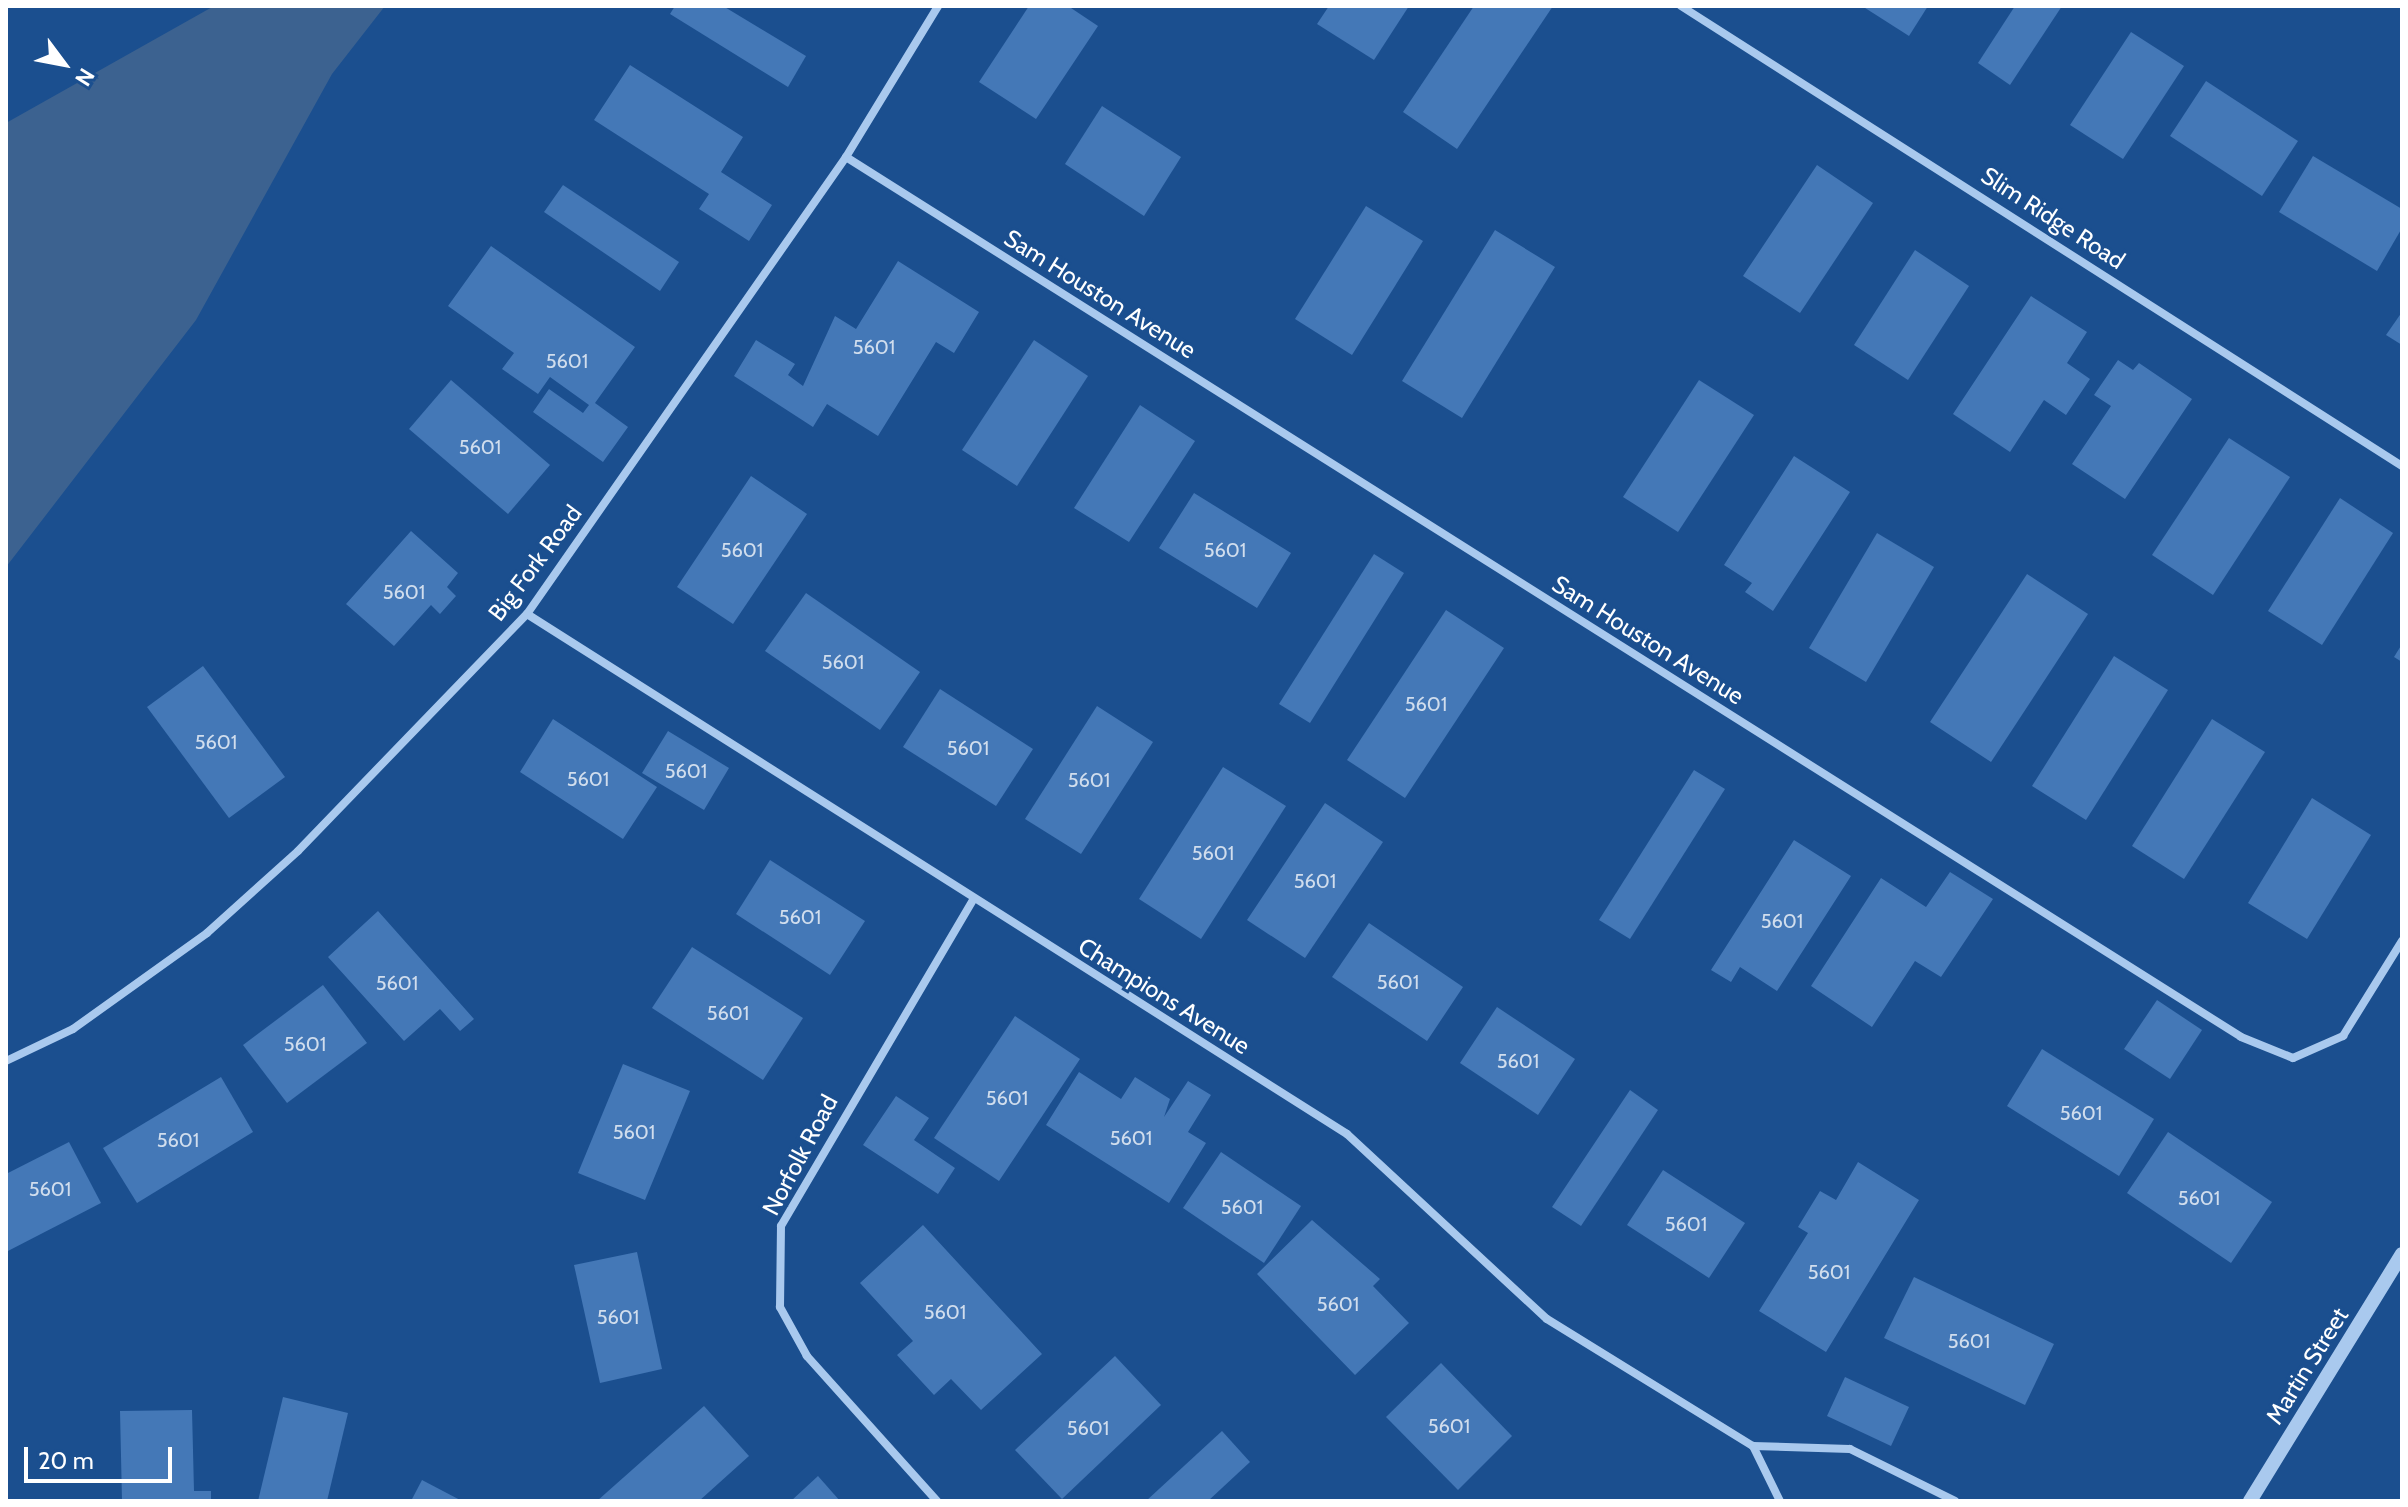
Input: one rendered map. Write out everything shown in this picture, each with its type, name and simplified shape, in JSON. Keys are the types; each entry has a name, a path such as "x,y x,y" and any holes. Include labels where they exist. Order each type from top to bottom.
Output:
{"street":[{"name":"Big Fork Road","path":"6,1061 73,1029 207,933 298,851 527,614 846,157 938,6"},
{"name":"Slim Ridge Road","path":"1681,6 2402,466"},
{"name":"Sam Houston Avenue","path":"846,157 2241,1037 2293,1058 2343,1036 2402,941"},
{"name":"Champions Avenue","path":"527,614 973,900 1347,1134 1547,1319 1753,1446 1850,1449 1955,1501"},
{"name":"Norfolk Road","path":"937,1501 807,1356 780,1307 781,1226 973,900"},
{"name":"Martin Street","path":"2250,1501 2402,1254"},
{"path":"1753,1446 1780,1501"}],"water":[{"path":"214,6 385,6 332,74 196,320 6,567 6,123"}],"building":[{"path":"675,6 723,6 806,56 788,87 670,14"},
{"path":"1029,6 1068,6 1098,26 1036,119 979,82"},
{"path":"1329,6 1409,6 1374,60 1317,24"},
{"path":"1474,6 1553,6 1457,149 1403,112"},
{"path":"1862,6 1928,6 1909,36"},
{"path":"2015,6 2062,6 2010,85 1978,63"},
{"path":"2131,32 2184,66 2123,159 2070,125"},
{"path":"630,65 743,137 721,172 772,205 749,241 699,209 709,194 594,120"},
{"path":"2206,81 2298,141 2262,196 2170,136"},
{"path":"1102,106 1181,157 1144,216 1065,164"},
{"path":"2313,156 2402,209 2402,228 2377,271 2279,212"},
{"path":"1817,165 1873,203 1800,313 1743,276"},
{"path":"563,185 679,262 660,291 544,212"},
{"path":"1366,206 1423,241 1352,355 1295,319"},
{"path":"1495,230 1555,267 1462,418 1402,381"},
{"path":"491,246 635,347 595,403 628,427 603,462 533,412 549,389 583,413 589,405 550,377 538,394 502,369 514,353 448,306"},
{"path":"1915,250 1969,286 1908,380 1854,345"},
{"path":"898,261 979,312 954,353 936,342 878,436 827,404 813,427 734,376 756,340 795,364 788,375 803,386 835,316 856,329"},
{"path":"2031,296 2087,332 2067,363 2090,379 2066,415 2044,400 2010,452 1953,414"},
{"path":"2402,312 2402,345 2386,335"},
{"path":"1034,340 1088,376 1017,486 962,450"},
{"path":"2118,360 2133,370 2139,363 2192,399 2125,499 2072,464 2111,406 2094,395"},
{"path":"451,380 550,465 508,514 409,429"},
{"path":"1699,380 1754,415 1678,532 1623,497"},
{"path":"1140,405 1195,441 1129,542 1074,508"},
{"path":"2229,438 2290,477 2213,595 2152,555"},
{"path":"1794,456 1850,492 1773,611 1745,592 1752,583 1724,565"},
{"path":"751,476 807,514 733,624 677,587"},
{"path":"1194,493 1291,553 1257,608 1159,548"},
{"path":"2340,498 2393,533 2322,645 2268,611"},
{"path":"411,531 458,573 447,587 456,596 440,614 431,605 394,646 346,604"},
{"path":"1877,533 1934,567 1866,682 1809,648"},
{"path":"1374,554 1404,573 1310,723 1279,704"},
{"path":"2027,574 2088,614 1991,762 1930,722"},
{"path":"806,593 920,672 880,730 765,651"},
{"path":"1446,610 1504,648 1405,798 1347,760"},
{"path":"2402,644 2402,662 2394,657"},
{"path":"2114,656 2168,690 2086,820 2032,786"},
{"path":"203,666 285,777 229,818 147,707"},
{"path":"940,689 1033,749 996,806 903,747"},
{"path":"1097,706 1153,742 1081,854 1025,819"},
{"path":"553,719 657,787 623,839 520,772"},
{"path":"2212,719 2265,752 2184,879 2132,846"},
{"path":"668,731 729,768 704,810 642,773"},
{"path":"1223,767 1286,806 1201,939 1139,899"},
{"path":"1694,770 1725,789 1630,939 1599,920"},
{"path":"2312,798 2371,835 2307,939 2248,903"},
{"path":"1325,803 1383,842 1305,958 1247,920"},
{"path":"1794,840 1851,876 1777,991 1740,967 1731,982 1711,970"},
{"path":"770,860 865,921 830,975 736,914"},
{"path":"1950,872 1993,899 1941,977 1915,961 1872,1027 1811,986 1881,878 1926,907"},
{"path":"378,911 474,1019 460,1031 440,1009 404,1041 328,957"},
{"path":"1369,923 1463,987 1427,1041 1332,977"},
{"path":"692,947 803,1018 763,1080 652,1008"},
{"path":"323,985 367,1043 287,1103 243,1045"},
{"path":"2157,1000 2202,1030 2170,1079 2124,1049"},
{"path":"1497,1007 1575,1059 1538,1115 1460,1063"},
{"path":"1015,1016 1080,1059 999,1181 934,1138"},
{"path":"2042,1049 2154,1119 2119,1176 2007,1106"},
{"path":"623,1064 690,1091 645,1200 578,1173"},
{"path":"1079,1072 1121,1099 1135,1077 1170,1099 1164,1117 1188,1081 1211,1095 1188,1132 1206,1143 1169,1203 1046,1125"},
{"path":"221,1077 253,1132 137,1203 103,1148"},
{"path":"1630,1090 1658,1110 1581,1226 1552,1207"},
{"path":"896,1096 929,1118 914,1140 955,1168 938,1194 863,1145"},
{"path":"2168,1132 2272,1202 2231,1263 2127,1193"},
{"path":"69,1142 101,1203 6,1252 6,1174"},
{"path":"1221,1152 1301,1206 1264,1263 1183,1208"},
{"path":"1858,1162 1919,1200 1826,1352 1759,1311 1808,1233 1798,1227 1820,1191 1836,1200"},
{"path":"1663,1170 1745,1223 1709,1278 1627,1225"},
{"path":"1312,1220 1380,1279 1373,1286 1409,1323 1355,1375 1257,1274"},
{"path":"923,1225 1042,1354 981,1410 951,1379 934,1395 897,1355 913,1341 860,1283"},
{"path":"637,1252 662,1369 600,1383 574,1265"},
{"path":"1914,1277 2054,1344 2025,1405 1884,1338"},
{"path":"1115,1356 1161,1405 1062,1499 1015,1450"},
{"path":"1441,1363 1512,1436 1458,1490 1386,1417"},
{"path":"1845,1377 1909,1407 1891,1446 1827,1416"},
{"path":"283,1397 348,1413 327,1501 258,1501"},
{"path":"704,1406 749,1456 699,1501 597,1501"},
{"path":"192,1410 194,1491 211,1491 211,1501 122,1501 120,1411"},
{"path":"1222,1431 1250,1462 1208,1501 1146,1501"},
{"path":"818,1476 840,1501 791,1501"},
{"path":"422,1480 462,1501 411,1501"}]}
